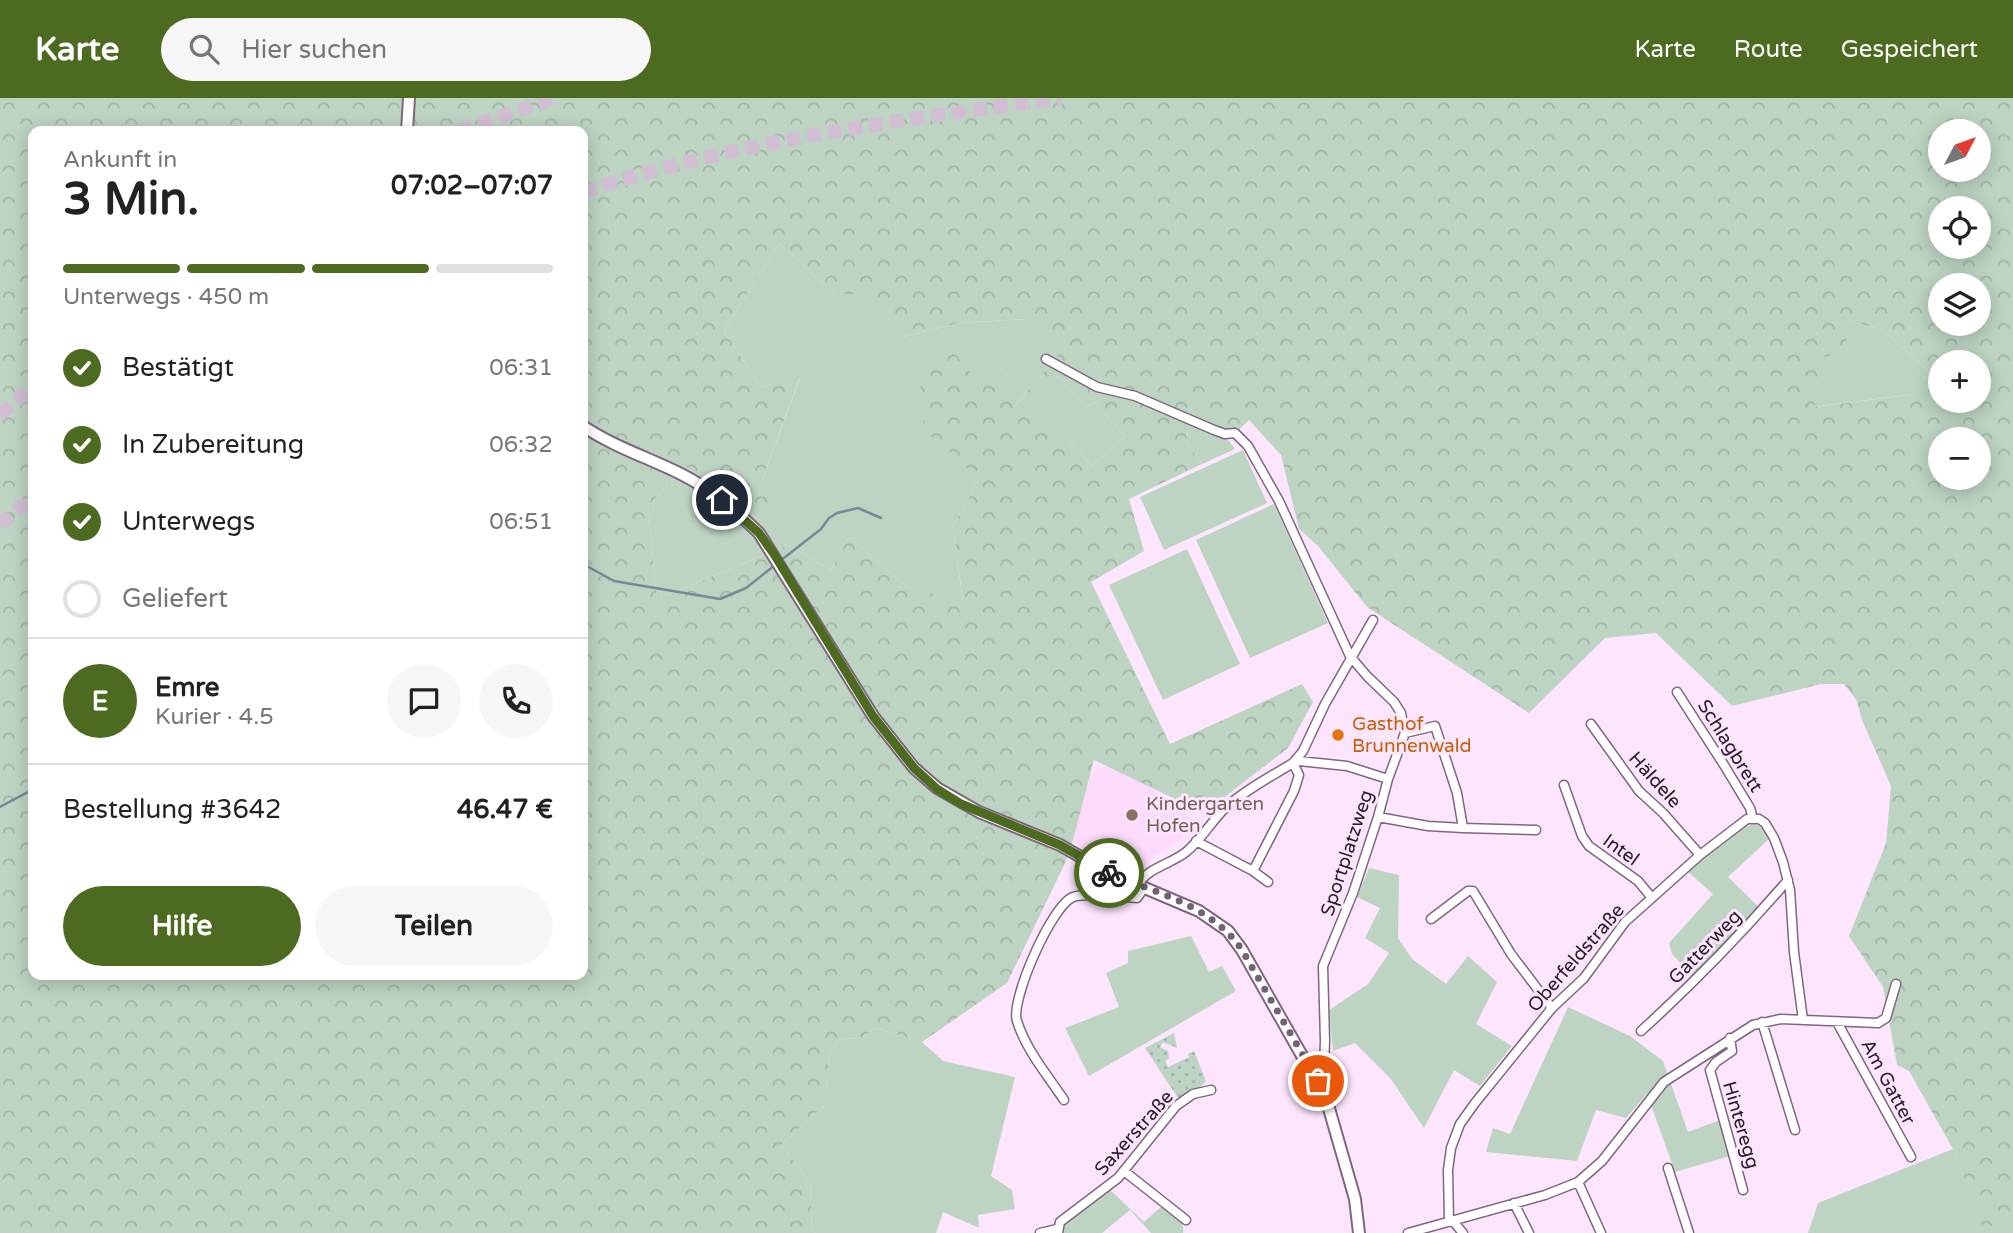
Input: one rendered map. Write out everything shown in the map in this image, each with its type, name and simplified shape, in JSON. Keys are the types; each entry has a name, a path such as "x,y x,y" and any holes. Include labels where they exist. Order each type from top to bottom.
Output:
{"main road":[{"path":"407,126 409,98"},
{"path":"588,428 710,491 759,533 873,716 914,768 937,789 961,804 1045,839 1069,858 1088,862 1199,911 1228,931 1242,950 1326,1098 1355,1199 1359,1233"}],"street":[{"path":"1046,359 1097,387 1135,396 1225,434 1235,433 1248,446 1279,500 1350,656 1394,702 1401,713 1405,733 1435,726 1457,793 1463,828"},
{"path":"1293,763 1303,751 1350,656 1373,620"},
{"name":"Schlagbrett","path":"1676,692 1724,765 1750,808 1753,819"},
{"name":"Häldele","path":"1591,724 1639,791 1663,813 1700,855"},
{"name":"Sportplatzweg","path":"1316,1077 1324,1066 1323,966 1350,901 1405,733"},
{"path":"1064,1100 1035,1057 1017,1021 1015,1010 1017,997 1033,956 1049,926 1068,900 1080,895 1138,898 1142,877 1179,858 1228,806 1293,763 1299,761 1347,766 1388,779"},
{"path":"1253,871 1294,791 1299,775 1293,763"},
{"name":"Intel","path":"1564,785 1582,836 1589,846 1638,881 1652,898"},
{"path":"1378,817 1428,826 1536,830"},
{"path":"1753,819 1759,819 1770,831 1788,880 1803,1020"},
{"name":"Oberfeldstraße","path":"1450,1220 1448,1170 1451,1148 1460,1124 1552,1008 1584,978 1625,922 1741,822 1753,819"},
{"path":"1196,841 1253,871 1268,882"},
{"name":"Gatterweg","path":"1641,1031 1699,979 1788,880"},
{"path":"1431,919 1468,891 1474,891 1511,954 1552,1008"},
{"path":"1408,1233 1545,1195 1578,1182 1602,1161 1664,1082 1730,1038 1762,1022 1881,1021 1886,1018 1890,1009 1896,984"},
{"path":"1762,1022 1795,1129"},
{"name":"Am Gatter","path":"1838,1022 1911,1157"},
{"name":"Hinteregg","path":"1730,1038 1732,1051 1716,1062 1710,1070 1743,1189"},
{"name":"Saxerstraße","path":"1058,1231 1060,1222 1124,1171 1176,1106 1193,1094 1210,1090"},
{"path":"1668,1168 1689,1233"},
{"path":"1124,1171 1186,1220"},
{"path":"1578,1182 1601,1233"},
{"path":"1514,1203 1529,1233"},
{"path":"1450,1220 1463,1233"},
{"path":"1040,1233 1058,1231"}],"shaded area":[{"name":"Kindergarten Hofen","path":"1106,766 1125,768 1142,776 1159,795 1192,819 1192,825 1182,839 1152,858 1145,868 1139,870 1090,848 1084,849 1072,838 1085,792 1094,772"}],"green space":[{"path":"0,98 2013,98 2013,1226 1982,1226 1953,1149 1909,1071 1897,1065 1883,987 1849,936 1886,843 1891,786 1862,720 1857,701 1844,684 1821,684 1732,706 1656,633 1605,638 1529,713 1367,607 1318,546 1299,529 1281,455 1249,420 1228,440 1190,425 1186,440 1202,464 1129,499 1144,551 1091,582 1170,744 1302,684 1313,702 1288,748 1204,813 1094,760 1069,855 1007,983 922,1042 875,1028 863,1037 839,1040 829,1055 825,1105 781,1145 810,1183 812,1229 815,1233 0,1233","holes":["779,243 835,294 857,294 903,337 959,323 1026,319 1059,354 1014,407 998,369 978,381 951,349 919,366 924,430 979,478 953,527 963,602 908,588 849,537 831,570 788,545 657,599 648,506 685,466 762,521 773,509 762,480 800,377 761,387 724,331","1850,321 1883,330 1928,370 1915,394 1814,407 1821,390 1821,358 1844,352","1058,376 1087,408 1094,402 1125,436 1092,466 1063,434 1055,440 1025,406"]},
{"path":"779,243 835,294 857,293 903,337 959,323 1027,319 1060,354 1013,408 924,429 979,478 953,527 963,603 908,588 849,537 831,570 788,545 657,599 648,506 685,466 762,521 762,480 800,378 761,387 724,331"},
{"path":"1850,321 1883,330 1928,370 1915,394 1813,407 1821,390 1821,358"},
{"path":"1058,376 1087,408 1094,402 1125,436 1092,466 1063,434 1055,441 1024,406"},
{"path":"1190,425 1228,440 1235,449 1202,464 1186,440"},
{"path":"1243,450 1267,503 1164,550 1140,497"},
{"path":"1274,504 1328,623 1250,658 1196,540"},
{"path":"1187,549 1240,664 1163,700 1109,585"},
{"path":"1754,824 1761,827 1770,838 1728,877 1760,908 1695,979 1672,954 1669,943 1713,894 1687,871 1735,830"},
{"path":"1369,868 1399,875 1398,938 1412,959 1446,984 1468,956 1497,982 1476,1024 1512,1046 1480,1086 1454,1070 1424,1128 1390,1078 1355,1043 1333,1051 1329,1010 1368,984 1389,953 1365,938 1380,908 1357,897"},
{"path":"1191,936 1209,972 1222,966 1236,991 1089,1076 1065,1028 1119,1007 1106,973 1128,963 1128,951"},
{"path":"1568,1007 1630,1036 1663,1061 1688,1132 1720,1120 1730,1156 1675,1172 1647,1094 1626,1118 1596,1110 1577,1161 1486,1152 1493,1128 1510,1134"},
{"path":"875,1028 922,1042 943,1061 1015,1077 991,1176 1012,1190 1015,1209 978,1215 979,1228 943,1212 936,1233 815,1233 812,1229 810,1183 781,1145 825,1105 829,1055 839,1040 863,1037"},
{"path":"1174,1033 1177,1048 1163,1042 1160,1047 1168,1051 1169,1059 1165,1061 1168,1067 1189,1057 1188,1054 1194,1051 1206,1081 1178,1098 1145,1048"},
{"path":"1953,1149 1982,1225 2013,1226 2013,1233 1808,1233 1818,1203"},
{"path":"1109,1189 1144,1222 1163,1205 1181,1220 1183,1233 1151,1233 1130,1210 1102,1233 1064,1233 1063,1225 1067,1221"}],"waterway":[{"path":"780,561 837,513 858,508 881,518"},
{"path":"588,567 614,581 720,599 746,588 775,565"},
{"path":"0,807 28,792"}],"tunnel":[{"path":"473,126 554,98"},
{"path":"588,190 700,159 820,134 1061,98"},
{"path":"0,415 28,390"},
{"path":"0,525 28,500"}],"way so far":[{"path":"1109,873 1199,911 1228,931 1242,950 1318,1081"}],"place":[{"name":"Gasthof Brunnenwald","path":"1338,735"},
{"name":"Kindergarten Hofen","path":"1132,815"}],"route":[{"path":"722,500 759,533 873,716 914,768 937,789 961,804 1060,845 1109,873"}]}
